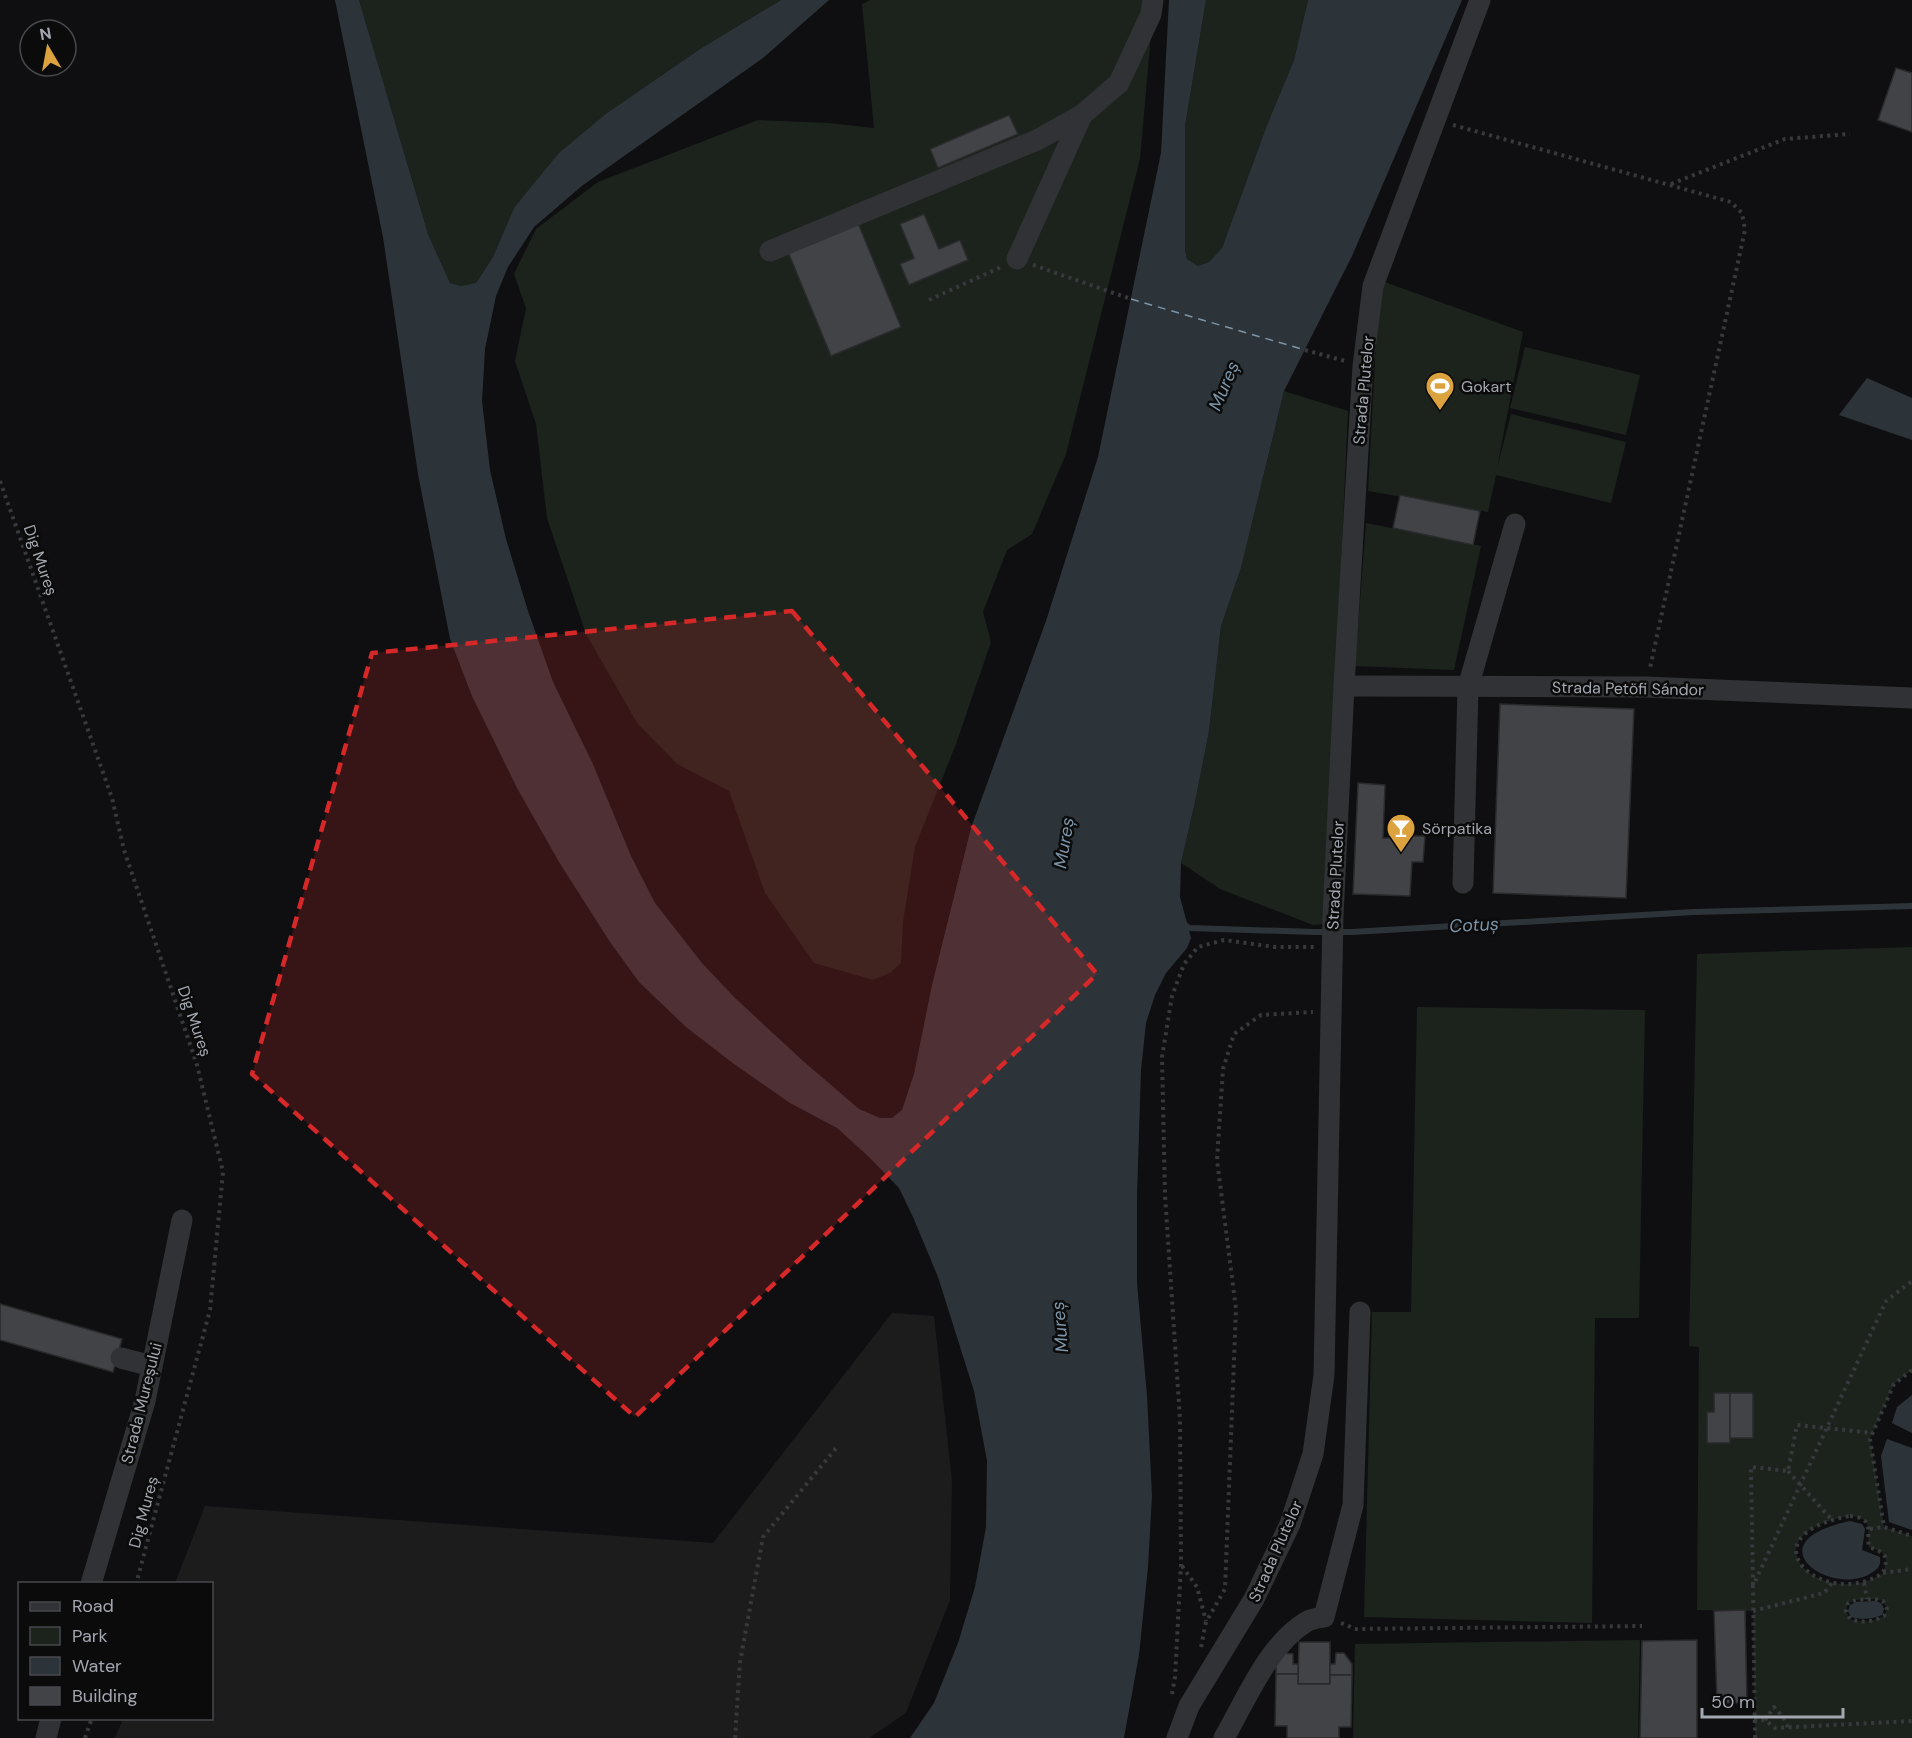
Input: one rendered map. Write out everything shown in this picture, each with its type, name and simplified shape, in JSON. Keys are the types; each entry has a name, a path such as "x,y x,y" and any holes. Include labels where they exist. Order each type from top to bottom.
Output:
{"street":[{"path":"770,251 1037,140 1082,115 1119,83 1151,14 1153,0"},
{"name":"Strada Plutelor","path":"1177,1738 1189,1706 1254,1599 1290,1524 1313,1454 1324,1375 1333,916 1363,366 1373,286 1480,0"},
{"path":"1017,259 1082,115"},
{"path":"1463,883 1468,687 1515,524"},
{"name":"Strada Petöfi Sándor","path":"1344,686 1646,687 1912,699"},
{"name":"Strada Mureșului","path":"92,1582 145,1401 182,1220"},
{"path":"1224,1738 1269,1659 1290,1633 1308,1620 1324,1617 1353,1505 1360,1312"},
{"path":"121,1358 152,1366"},
{"path":"46,1738 51,1720"}],"path":[{"path":"1435,120 1731,202 1742,213 1745,230 1646,687"},
{"path":"1669,185 1785,139 1850,134"},
{"path":"929,300 1017,259 1131,299"},
{"path":"1305,350 1363,366"},
{"name":"Dig Mureș","path":"0,481 112,798 124,850 197,1065 223,1172 210,1310 137,1582"},
{"path":"1171,1700 1175,1677 1181,1564 1180,1419 1163,1134 1162,1057 1172,996 1184,964 1198,947 1224,940 1275,947 1332,947"},
{"path":"1200,1654 1206,1622 1225,1590 1236,1309 1217,1160 1223,1069 1234,1034 1261,1015 1331,1011"},
{"path":"1753,1586 1886,1301 1912,1281"},
{"path":"1884,1527 1870,1439 1894,1384 1912,1370"},
{"path":"1788,1471 1797,1425 1873,1433"},
{"path":"735,1738 740,1662 763,1537 837,1447"},
{"path":"1755,1738 1750,1467 1788,1471 1832,1520"},
{"path":"1883,1573 1887,1563 1886,1557 1869,1547 1870,1528 1858,1517 1832,1520 1804,1534 1797,1543 1796,1553 1806,1570 1832,1583 1848,1585 1864,1583 1883,1573 1912,1569"},
{"path":"1870,1528 1884,1527 1912,1536"},
{"path":"1181,1564 1197,1587 1206,1622"},
{"path":"1753,1611 1824,1593 1832,1583"},
{"path":"1864,1583 1867,1599"},
{"path":"1867,1599 1883,1601 1887,1609 1884,1617 1857,1622 1850,1619 1846,1611 1848,1603 1867,1599"},
{"path":"1324,1617 1356,1629 1642,1626"},
{"path":"1764,1720 1774,1707 1788,1727"},
{"path":"1754,1719 1764,1720 1775,1728 1912,1721"},
{"path":"85,1738 92,1720"}],"highlighted area":[{"path":"792,611 1097,974 635,1417 252,1074 372,653"}],"shaded area":[{"path":"892,1313 934,1316 952,1481 950,1600 906,1713 869,1738 115,1738 123,1720 213,1720 213,1582 175,1582 205,1506 713,1543"}],"green space":[{"path":"359,0 781,0 700,49 607,113 514,208 493,257 476,283 461,286 450,283 428,234"},
{"path":"870,0 1154,0 1140,159 1066,454 1032,534 1007,550 983,612 991,642 956,744 915,847 903,922 901,963 890,973 873,980 814,963 765,893 729,791 677,764 637,723 586,634 547,518 536,424 515,361 526,308 514,274 536,229 598,182 758,120 828,123 874,128 862,4"},
{"path":"1206,0 1308,0 1294,60 1267,125 1222,248 1209,262 1198,266 1187,259 1185,250 1185,126"},
{"name":"Gokart","path":"1382,281 1523,332 1497,468 1511,414 1626,442 1611,503 1496,475 1488,512 1368,491 1379,288"},
{"path":"1525,347 1640,375 1626,435 1510,408"},
{"path":"1284,391 1348,411 1325,924 1313,925 1220,889 1181,863 1209,731 1221,626 1241,568"},
{"path":"1366,523 1481,546 1454,670 1355,666"},
{"path":"1912,947 1912,1370 1894,1384 1870,1439 1884,1527 1912,1536 1912,1738 1755,1738 1753,1611 1697,1610 1699,1347 1689,1346 1697,954","holes":["1850,1516 1858,1517 1866,1522 1869,1547 1885,1556 1886,1563 1883,1573 1860,1583 1837,1583 1817,1577 1803,1567 1796,1553 1800,1539 1817,1526","1875,1599 1883,1601 1887,1609 1884,1616 1867,1621 1850,1619 1846,1611 1848,1603"]},
{"path":"1417,1007 1645,1010 1639,1318 1595,1318 1592,1623 1364,1617 1372,1312 1411,1312"},
{"path":"1640,1640 1638,1738 1353,1738 1355,1644"}],"water":[{"name":"Mureș","path":"335,0 359,0 428,234 450,283 461,286 476,283 493,257 514,208 559,153 607,113 700,49 781,0 829,0 763,58 583,185 534,227 508,267 496,296 485,349 482,401 490,470 506,539 528,611 553,682 592,762 631,856 655,903 702,963 734,997 802,1060 859,1109 880,1118 892,1118 902,1110 914,1074 932,985 971,828 1046,621 1098,457 1161,153 1169,0 1206,0 1185,126 1185,250 1187,259 1198,266 1209,262 1222,248 1267,125 1294,60 1308,0 1462,0 1352,256 1284,391 1241,568 1221,626 1209,731 1181,863 1180,897 1191,938 1187,948 1166,973 1155,995 1146,1023 1141,1070 1137,1283 1147,1396 1152,1496 1139,1655 1124,1738 910,1738 934,1703 958,1643 975,1587 986,1527 987,1461 974,1391 938,1277 899,1188 869,1157 837,1128 790,1103 734,1064 686,1027 639,982 610,942 559,862 517,788 472,696 450,639 418,474 383,237"},
{"path":"1867,378 1912,398 1912,440 1839,415"},
{"path":"1912,1395 1912,1433 1892,1423 1897,1407"},
{"path":"1887,1439 1912,1448 1912,1530 1889,1522 1881,1456"},
{"path":"1850,1521 1862,1524 1865,1529 1862,1550 1880,1557 1880,1564 1873,1572 1856,1579 1838,1579 1821,1574 1809,1565 1803,1554 1806,1542 1821,1530"},
{"path":"1856,1602 1881,1603 1884,1609 1882,1615 1867,1619 1851,1617 1848,1611 1850,1605"}],"building":[{"path":"1896,68 1912,73 1912,132 1878,120"},
{"path":"1009,115 1018,134 938,168 930,149"},
{"path":"924,214 939,249 960,240 968,260 909,285 900,264 914,258 900,224"},
{"path":"858,223 901,327 831,356 788,252"},
{"path":"1400,495 1480,511 1473,545 1393,528"},
{"path":"1500,704 1634,709 1626,898 1493,893"},
{"path":"1358,783 1385,785 1383,838 1390,838 1391,823 1414,824 1414,836 1425,836 1423,862 1412,862 1410,896 1353,894"},
{"path":"0,1304 122,1339 113,1372 0,1340"},
{"path":"1714,1393 1730,1393 1730,1443 1707,1443 1707,1412 1714,1412"},
{"path":"1730,1393 1753,1393 1753,1438 1730,1438"},
{"path":"1745,1610 1747,1703 1717,1703 1714,1611"},
{"path":"1697,1640 1697,1738 1640,1738 1642,1641"},
{"path":"1299,1642 1330,1642 1330,1684 1298,1684"},
{"path":"1284,1653 1293,1654 1293,1664 1298,1664 1298,1674 1276,1674 1276,1664"},
{"path":"1336,1653 1344,1653 1352,1664 1352,1675 1330,1675 1330,1664 1335,1664"},
{"path":"1276,1674 1298,1674 1298,1684 1330,1684 1330,1675 1352,1675 1351,1727 1339,1727 1339,1738 1287,1738 1287,1726 1275,1726"}],"waterway":[{"name":"Cotuș","path":"1183,923 1189,928 1352,932 1694,912 1912,906"}],"ferry route":[{"path":"1131,299 1305,350"}],"place":[{"name":"Gokart","path":"1440,412"},
{"name":"Sörpatika","path":"1401,854"}]}
